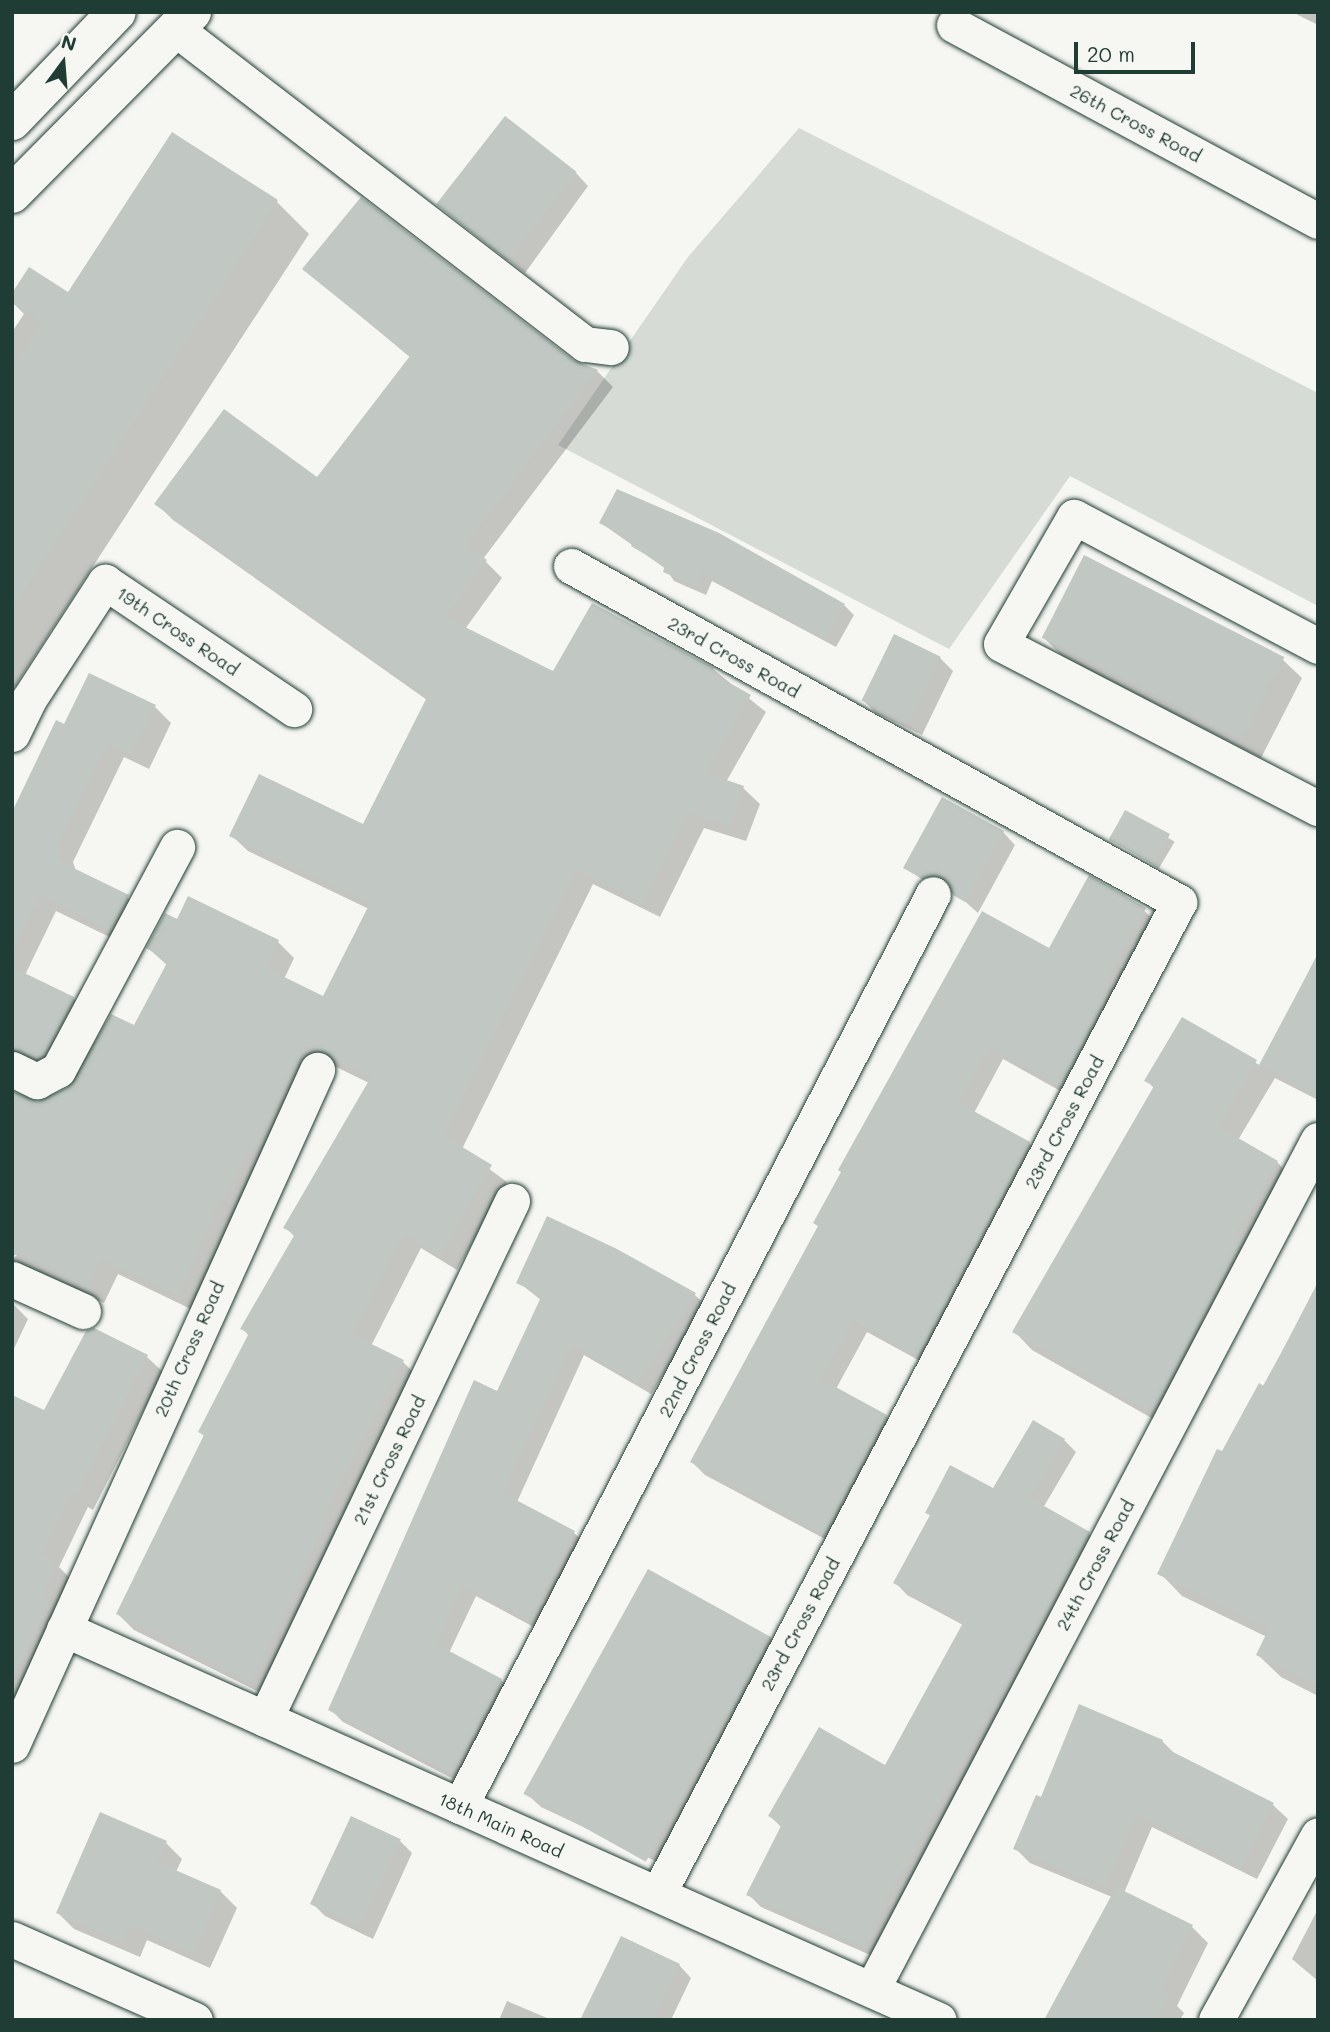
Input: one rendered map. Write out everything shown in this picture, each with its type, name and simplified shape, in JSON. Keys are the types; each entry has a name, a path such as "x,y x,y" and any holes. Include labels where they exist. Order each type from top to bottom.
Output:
{"main road":[{"path":"12,121 117,12"},
{"path":"12,194 185,21"}],"street":[{"path":"185,21 584,344 611,347"},
{"name":"26th Cross Road","path":"954,25 1318,221"},
{"path":"1318,646 1074,517 1001,644 1318,808"},
{"name":"23rd Cross Road","path":"571,566 1179,902 658,1894"},
{"name":"19th Cross Road","path":"12,734 29,699 105,582 294,709"},
{"path":"12,1069 37,1081 58,1070 177,847"},
{"name":"22nd Cross Road","path":"460,1807 933,894"},
{"name":"20th Cross Road","path":"12,1745 317,1070"},
{"name":"24th Cross Road","path":"872,1989 1318,1140"},
{"name":"21st Cross Road","path":"265,1718 512,1201"},
{"path":"12,1279 83,1311"},
{"name":"18th Main Road","path":"64,1629 939,2020"},
{"path":"1216,2020 1318,1835"},
{"path":"12,1939 195,2020"}],"shaded area":[{"path":"799,128 1318,393 1318,606 1070,476 949,649 558,445 688,257"}],"building":[{"path":"505,116 577,172 508,260 436,204"},
{"path":"172,132 278,200 12,609 12,367 42,322 12,303 12,293 29,267 68,292"},
{"path":"361,197 573,360 598,370 466,545 487,560 445,617 553,671 592,603 714,668 712,673 751,695 706,773 744,786 730,826 688,812 643,902 577,869 444,1136 492,1165 440,1255 404,1233 353,1335 404,1360 326,1510 330,1513 252,1682 116,1614 204,1435 198,1432 249,1333 240,1329 295,1234 283,1228 371,1077 306,1045 253,1154 248,1152 223,1201 220,1200 179,1296 101,1259 88,1288 12,1251 12,1091 38,1101 67,1088 111,1014 134,1025 168,961 146,948 165,913 177,919 188,896 279,940 266,968 323,996 370,903 229,836 259,774 363,824 427,697 154,504 224,409 317,477 410,356 302,269"},
{"path":"617,489 719,533 845,604 826,639 702,572 696,586 663,572 665,566 631,546 634,541 599,523"},
{"path":"1084,555 1284,657 1242,740 1042,638"},
{"path":"894,634 941,657 908,723 862,701"},
{"path":"89,673 156,705 132,754 108,742 57,847 63,849 57,860 129,895 110,930 40,896 12,951 12,812 56,720 64,724"},
{"path":"942,797 1004,831 965,902 953,895 943,877 921,878 903,868"},
{"path":"1125,810 1170,834 1154,864 1109,840"},
{"path":"1089,875 1146,908 1106,982 1110,984 1060,1086 990,1047 959,1103 1030,1142 918,1356 853,1320 821,1379 887,1415 824,1534 690,1462 818,1226 813,1223 841,1172 838,1170 982,911 1049,948"},
{"path":"1318,954 1318,1096 1259,1065"},
{"path":"12,967 74,997 43,1055 37,1058 12,1049"},
{"path":"1182,1017 1257,1060 1219,1127 1278,1161 1235,1235 1243,1239 1151,1412 1012,1332 1154,1086 1144,1081"},
{"path":"547,1216 617,1249 696,1293 638,1383 572,1344 503,1493 575,1531 531,1621 463,1585 436,1644 502,1679 452,1774 328,1710 474,1380 497,1391 542,1295 516,1283"},
{"path":"1318,1282 1318,1686 1256,1655 1269,1628 1157,1574 1217,1449 1222,1451 1259,1383 1264,1386"},
{"path":"94,1328 148,1355 77,1495 72,1492 40,1556 56,1561 43,1599 49,1602 12,1683 12,1395 44,1410 86,1331"},
{"path":"1033,1420 1065,1439 1030,1498 1090,1532 888,1895 865,1947 746,1895 782,1824 768,1816 819,1727 885,1765 964,1621 893,1583 930,1515 925,1513 950,1465 993,1488"},
{"path":"648,1569 770,1637 646,1862 523,1794"},
{"path":"1079,1704 1163,1740 1161,1746 1274,1803 1242,1866 1137,1813 1106,1887 1013,1849 1036,1795 1041,1797"},
{"path":"100,1812 167,1841 157,1862 221,1890 194,1953 130,1925 123,1942 56,1913"},
{"path":"351,1816 401,1839 360,1927 310,1904"},
{"path":"1116,1887 1193,1925 1160,1991 1169,1996 1157,2020 1044,2020"},
{"path":"621,1936 680,1964 653,2020 580,2020"}]}
